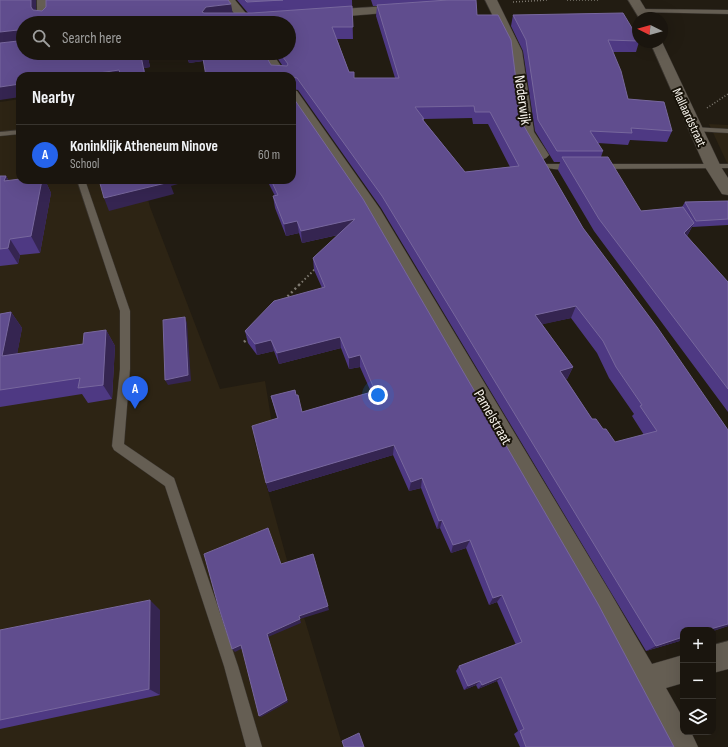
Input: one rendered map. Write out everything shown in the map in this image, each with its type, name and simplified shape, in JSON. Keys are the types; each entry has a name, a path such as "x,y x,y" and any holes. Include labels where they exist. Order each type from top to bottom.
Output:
{"street":[{"path":"42,16 43,0"},
{"path":"229,0 246,16"},
{"path":"634,0 642,12"},
{"name":"Nederwijk","path":"487,3 516,51 527,132 551,173"},
{"path":"310,15 416,8"},
{"name":"Mallaardstraat","path":"659,48 712,167 728,190"},
{"path":"271,60 278,72"},
{"name":"Pamelstraat","path":"296,100 372,209 601,601 683,747"},
{"path":"716,658 728,655"},
{"path":"645,680 680,669"}],"lane":[{"path":"668,13 728,12"},
{"path":"695,129 728,131"},
{"path":"0,134 16,132"},
{"path":"551,173 587,167 728,166"},
{"path":"82,184 125,312 125,369 118,446 170,482 231,666 254,747"}],"path":[{"path":"487,3 548,0"},
{"path":"567,0 598,0"},
{"path":"703,110 728,94"},
{"path":"280,304 317,267"},
{"path":"244,342 254,331"}],"shaded area":[{"path":"16,100 16,184 144,184 150,207 220,389 265,381 273,430 253,436 288,564 343,747 0,747 0,102"},
{"path":"709,124 728,125 728,165"}],"building":[{"path":"0,0 31,0 31,7 33,10 42,11 46,7 46,0 228,0 231,4 206,7 202,12 204,13 252,13 352,6 353,27 332,27 349,72 354,72 354,78 399,78 377,5 448,0 476,0 477,15 498,15 511,40 521,121 583,228 657,327 728,430 728,624 716,627 680,627 680,638 656,646 382,196 296,78 296,72 205,72 203,60 268,60 271,65 287,66 288,64 285,60 296,60 296,16 16,16 16,30 0,32","holes":["474,106 475,112 490,112 519,166 465,172 422,119 424,119 415,107","576,306 603,341 616,367 642,405 640,406 657,431 615,442 606,429 603,429 596,419 592,419 560,371 573,367 535,315"]},
{"path":"245,0 283,0 247,2"},
{"path":"623,13 632,28 632,41 608,40 621,71 628,99 664,102 672,131 631,128 632,133 590,131 603,151 557,151 538,120 526,40 513,15"},
{"path":"16,41 16,60 142,60 144,72 120,72 119,70 106,72 16,72 16,85 0,87 0,43"},
{"path":"296,102 363,199 598,604 674,747 526,747 520,731 524,729 501,677 482,685 480,681 468,686 459,666 522,642 502,595 493,598 470,540 453,545 442,520 439,521 422,478 411,482 394,445 266,483 252,426 278,418 271,396 295,390 296,395 298,395 302,412 375,391 360,355 349,358 340,337 277,353 271,340 255,344 245,331 274,301 325,287 313,258 355,219 301,231 297,221 284,224 273,196 278,195 273,184 296,184"},
{"path":"562,157 608,157 641,211 683,207 694,223 684,233 728,282 728,389 599,219"},
{"path":"0,176 6,176 4,181 16,180 16,184 41,184 31,236 10,239 8,248 0,249"},
{"path":"100,184 162,184 104,198"},
{"path":"728,201 728,219 696,221 685,202"},
{"path":"11,312 2,356 83,344 84,333 106,330 103,385 78,388 80,378 0,390 0,314"},
{"path":"185,317 188,375 165,380 163,320"},
{"path":"268,528 281,564 313,554 328,606 299,616 300,619 267,634 287,700 259,716 241,645 232,649 204,554"},
{"path":"150,600 149,689 0,720 0,630"},
{"path":"359,733 364,747 344,747 342,741"}],"place":[{"name":"Koninklijk Atheneum Ninove","path":"135,409"}]}
